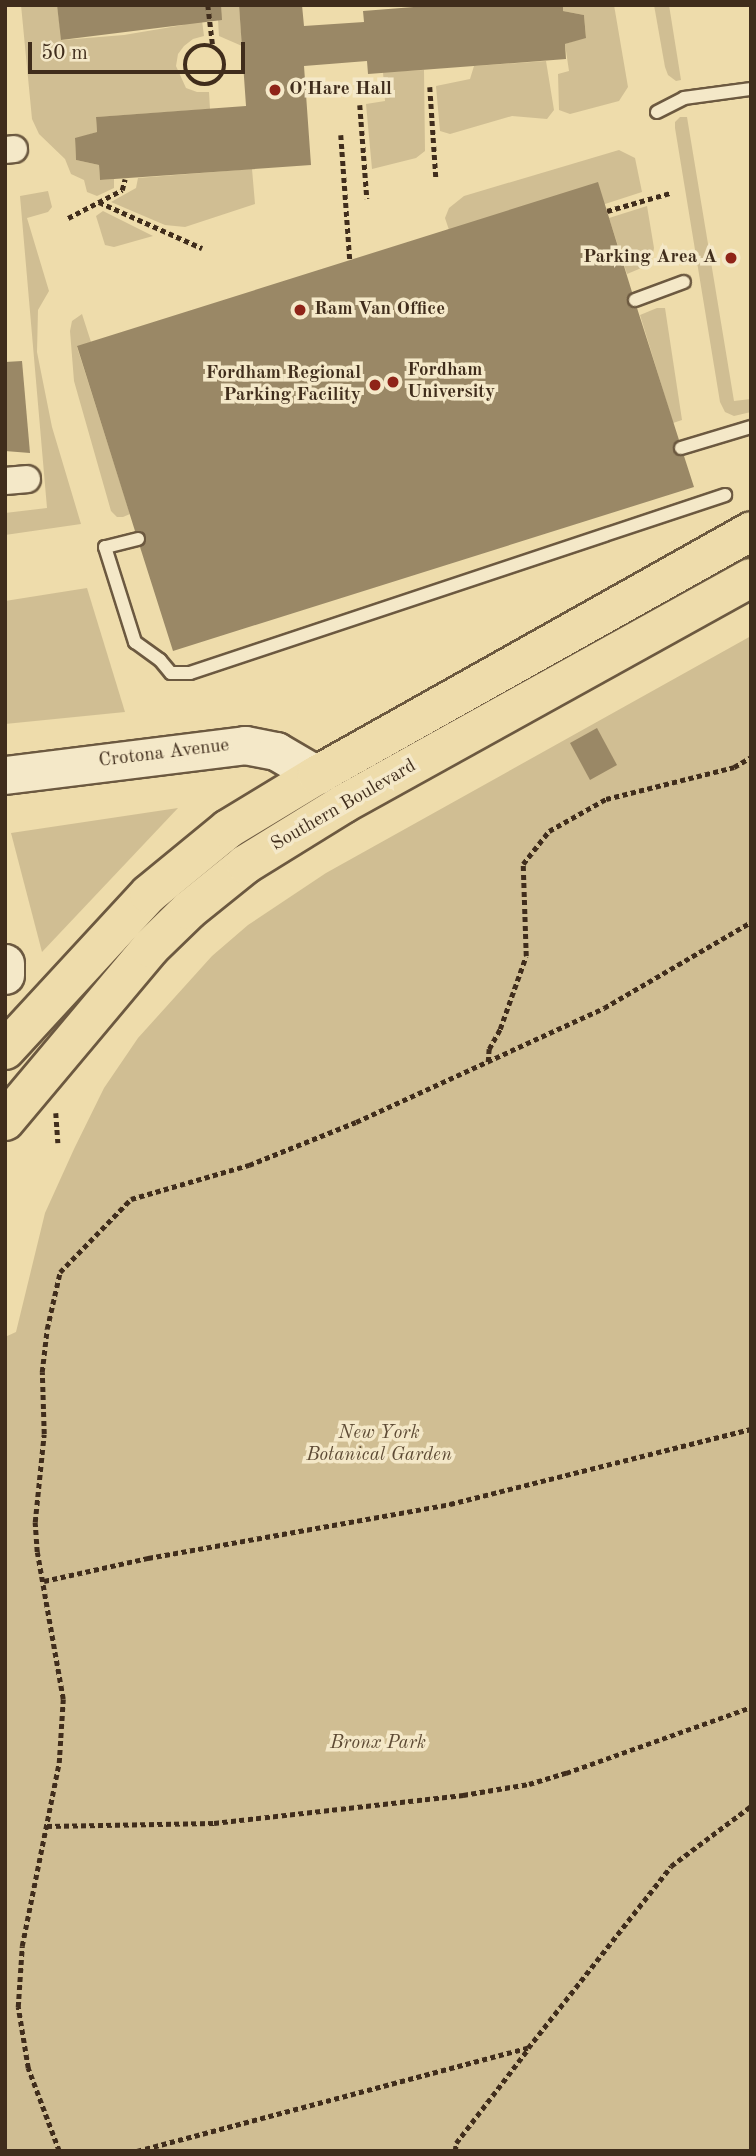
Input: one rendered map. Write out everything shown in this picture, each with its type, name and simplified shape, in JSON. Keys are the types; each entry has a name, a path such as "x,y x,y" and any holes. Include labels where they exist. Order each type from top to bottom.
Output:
{"main road":[{"name":"Southern Boulevard","path":"5,1050 109,934 179,868 228,829 317,775 751,531"},
{"name":"Southern Boulevard","path":"5,1121 150,948 189,910 246,864 343,804 751,578"}],"street":[{"name":"Crotona Avenue","path":"5,775 245,745 276,751 317,775"},
{"path":"5,963 5,975"}],"lane":[{"path":"657,112 684,98 751,89"},
{"path":"635,300 684,282"},
{"path":"681,448 751,427"},
{"path":"138,539 105,547 135,642 160,660 170,673 190,674 725,495"}],"path":[{"path":"208,5 213,47 223,56 223,75 208,85 195,83 185,68 188,55 199,46 213,47"},
{"path":"430,87 436,178"},
{"path":"360,105 367,199"},
{"path":"341,135 350,261"},
{"path":"68,218 122,190 125,178"},
{"path":"607,211 670,193"},
{"path":"99,202 201,248"},
{"path":"489,1062 489,1049 500,1029 526,956 523,864 549,831 606,799 734,767 751,757"},
{"path":"59,2151 28,2068 18,2007 22,1946 59,1762 63,1699 36,1522 44,1434 42,1372 47,1329 60,1272 131,1199 249,1165 356,1122 604,1008 751,922"},
{"path":"44,1581 149,1558 450,1504 751,1429"},
{"path":"47,1826 214,1823 463,1795 529,1784 751,1707"},
{"path":"455,2151 456,2143 528,2048 671,1866 751,1805"},
{"path":"137,2151 528,2048"}],"green space":[{"path":"21,5 57,5 62,40 124,35 183,25 200,5 204,36 193,39 184,46 178,54 176,66 186,88 209,92 210,109 96,117 97,132 75,139 76,160 99,165 100,180 114,179 114,188 97,196 87,192 84,180 71,174 65,159 39,134 32,119"},
{"path":"217,5 239,5 242,46 219,36"},
{"path":"563,5 614,5 628,87 619,101 570,114 559,110 558,74 569,71 565,44 586,37 584,15 563,11"},
{"path":"654,5 669,5 681,80 676,81 668,75 665,67"},
{"path":"546,61 554,110 547,119 512,116 450,134 440,131 436,86 470,79 474,66"},
{"path":"424,70 425,151 416,158 372,169 366,104 385,101 383,72"},
{"path":"680,117 687,117 734,401 751,399 751,412 734,416 725,412 720,402 675,128 675,122"},
{"path":"619,150 635,158 642,192 605,204 449,230 445,218 449,208 464,196"},
{"path":"252,169 255,204 185,227 165,225 111,202 136,188 138,178"},
{"path":"48,191 52,207 48,212 27,218 49,291 38,310 37,352 52,427 81,524 5,535 5,513 47,508 20,196"},
{"path":"647,206 654,248 652,258 639,269 627,274 609,218"},
{"path":"103,211 153,236 114,247 105,245 96,216"},
{"path":"657,308 665,308 682,420 673,423 640,315"},
{"path":"82,314 91,342 77,347 130,514 123,517 117,517 111,511 74,381 70,331 72,321"},
{"path":"87,588 125,712 5,724 5,601"},
{"name":"New York Botanical Garden","path":"751,636 751,2151 5,2151 5,1337 16,1332 45,1213 104,1088 138,1038 212,956 248,925 326,873"},
{"path":"178,808 42,952 11,833"}],"building":[{"path":"57,5 221,5 222,20 61,40"},
{"name":"O'Hare Hall","path":"239,5 302,5 304,26 364,22 363,11 439,5 563,5 563,11 584,15 586,38 565,44 566,59 368,74 367,61 304,66 311,165 100,180 99,165 76,160 75,138 97,132 96,117 246,106"},
{"name":"Fordham Regional Parking Facility","path":"598,182 632,292 627,302 630,307 637,308 679,440 673,445 673,451 684,456 694,487 173,651 140,547 146,542 146,536 141,531 135,531 77,346"},
{"path":"22,361 30,453 5,451 5,362"},
{"path":"597,728 617,765 590,780 570,743"}],"place":[{"name":"O'Hare Hall","path":"275,90"},
{"name":"Parking Area A","path":"731,258"},
{"name":"Ram Van Office","path":"300,310"},
{"name":"Fordham University","path":"393,382"},
{"name":"Fordham Regional Parking Facility","path":"375,385"}],"park label":[{"name":"Bronx Park","path":"378,1744"}]}
